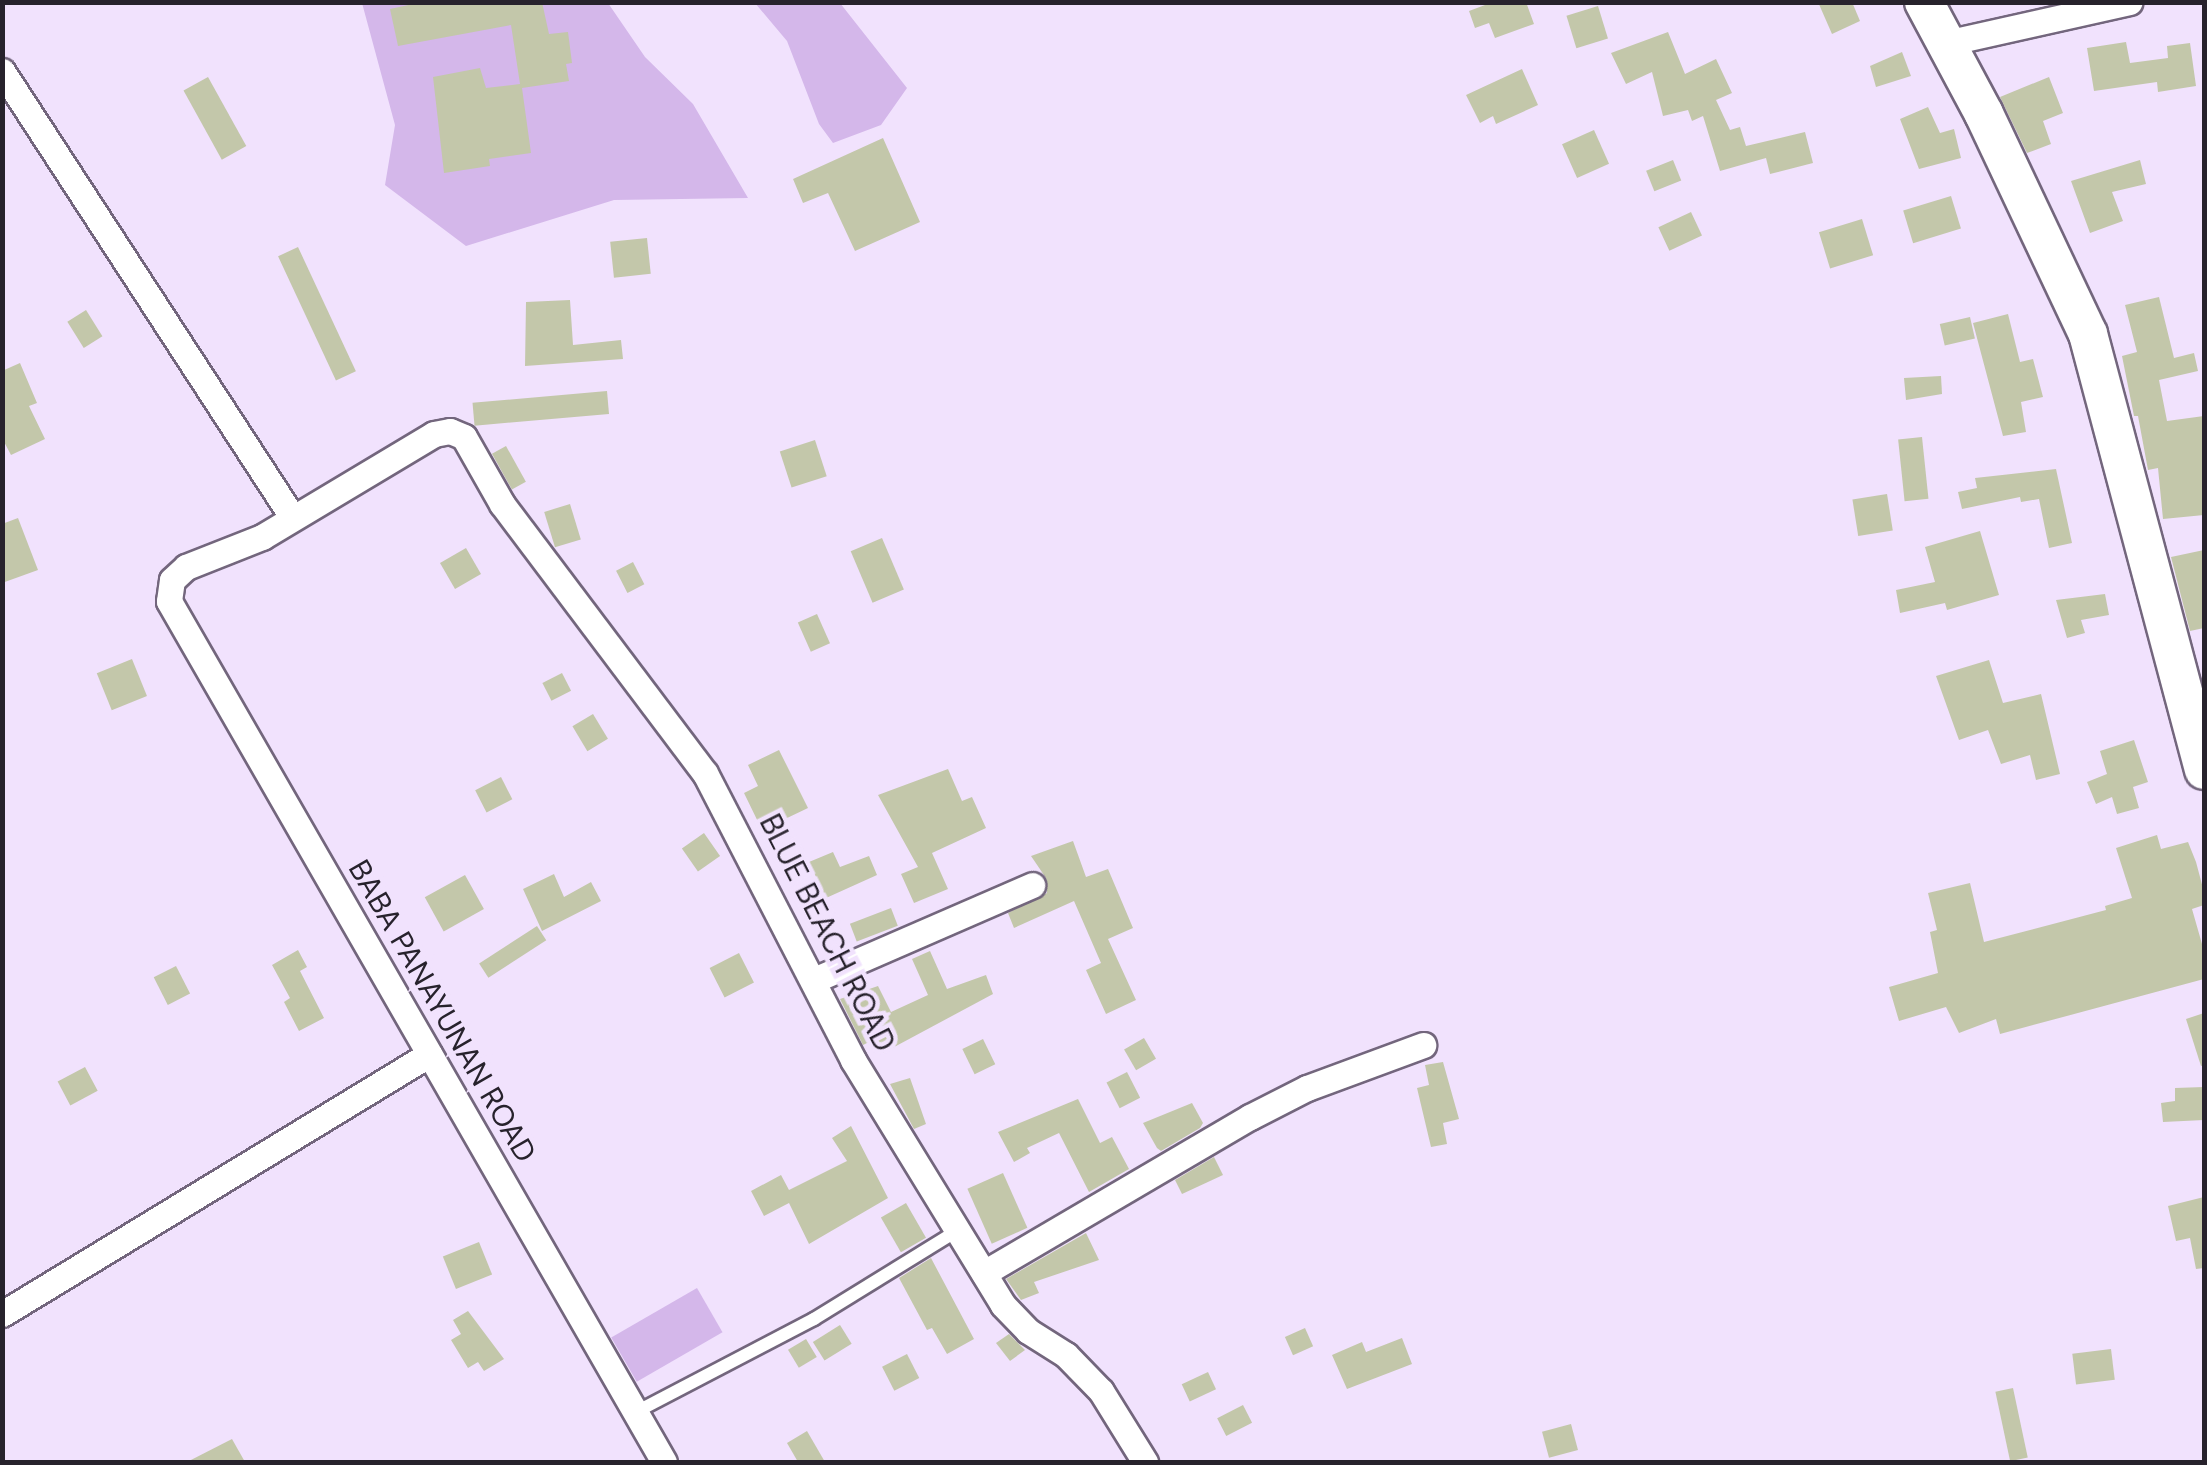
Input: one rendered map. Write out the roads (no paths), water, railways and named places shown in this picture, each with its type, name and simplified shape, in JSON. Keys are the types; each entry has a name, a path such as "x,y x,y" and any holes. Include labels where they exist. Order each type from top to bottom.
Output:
{"main road":[{"path":"1924,2 2088,334 2204,770"}],"street":[{"path":"1946,43 2129,2"},
{"path":"2,71 293,518"},
{"name":"BLUE BEACH ROAD","path":"293,518 434,434 450,430 464,437 502,504 704,772 854,1060 984,1272 1021,1323 1066,1355 1101,1391 1145,1462"},
{"name":"BABA PANAYUNAN ROAD","path":"293,518 262,537 186,567 172,580 169,590 175,615 664,1462"},
{"path":"814,980 1032,885"},
{"path":"984,1272 1250,1116 1307,1088 1424,1046"},
{"path":"2,1314 429,1054"}],"lane":[{"path":"636,1412 814,1319 958,1230"}]}
